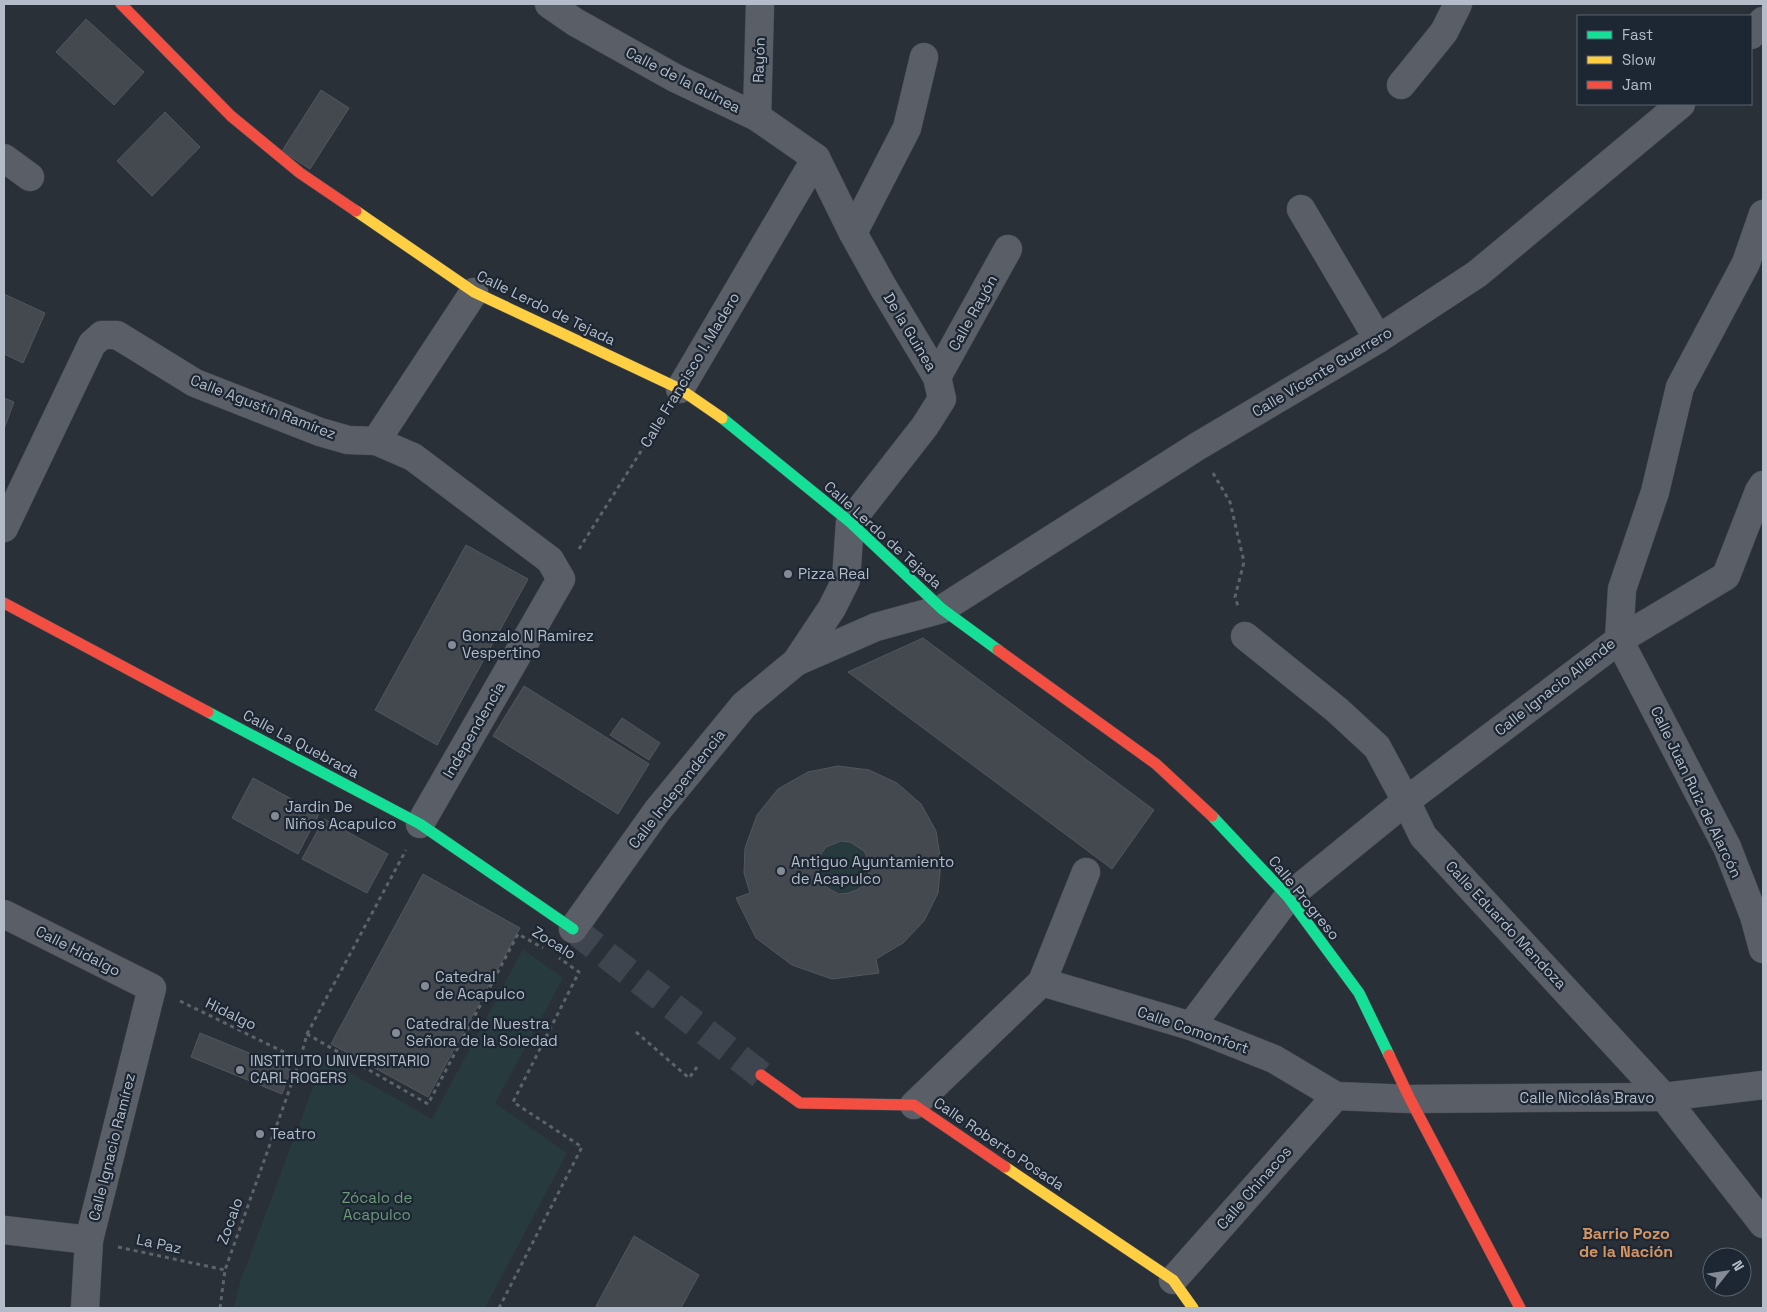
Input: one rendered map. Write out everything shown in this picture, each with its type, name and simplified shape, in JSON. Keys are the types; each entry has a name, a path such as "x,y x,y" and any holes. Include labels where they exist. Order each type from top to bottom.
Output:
{"street":[{"name":"Calle Lerdo de Tejada","path":"122,4 231,116 300,173 474,292 680,389 727,422 850,522 942,609"},
{"name":"Calle de la Guinea","path":"549,4 578,13 675,78 757,117 816,158"},
{"name":"Rayón","path":"757,117 760,4"},
{"path":"1402,84 1444,32 1458,4"},
{"path":"1752,34 1763,21"},
{"path":"853,233 907,128 924,57"},
{"name":"Calle Vicente Guerrero","path":"942,609 1198,446 1378,340 1477,274 1680,105"},
{"path":"4,158 30,177"},
{"name":"De la Guinea","path":"816,158 853,233 937,377 942,399 925,426 850,522"},
{"name":"Calle Francisco I. Madero","path":"680,389 816,158"},
{"path":"1301,209 1378,340"},
{"name":"Calle Ignacio Allende","path":"1191,1026 1288,897 1406,801 1619,640 1622,589 1655,492 1680,387 1746,263 1763,214"},
{"name":"Calle Rayón","path":"937,377 1008,249"},
{"path":"474,292 376,441 413,457 550,560 561,579"},
{"name":"Calle Agustín Ramírez","path":"4,528 92,344 102,335 117,335 195,383 302,425 348,440 376,441"},
{"path":"1619,640 1726,576 1763,485"},
{"name":"Calle Independencia","path":"796,662 832,608 846,580 850,522"},
{"name":"Independencia","path":"420,824 561,579"},
{"name":"Calle La Quebrada","path":"4,603 420,824 574,930"},
{"name":"Calle Independencia","path":"574,930 657,811 744,705 796,662 876,628 942,609"},
{"name":"Calle Progreso","path":"942,609 1156,764 1216,819 1288,897 1359,993 1410,1099 1520,1308"},
{"name":"Calle Eduardo Mendoza","path":"1245,636 1337,710 1377,747 1423,836 1664,1097 1763,1224"},
{"name":"Calle Juan Ruiz de Alarcón","path":"1619,640 1727,848 1754,916 1763,949"},
{"path":"914,1105 1042,982 1086,872"},
{"name":"Calle Hidalgo","path":"4,914 152,988"},
{"name":"Calle Comonfort","path":"1042,982 1191,1026 1274,1059 1336,1096"},
{"name":"Calle Ignacio Ramírez","path":"85,1308 89,1240 152,988"},
{"name":"Calle Roberto Posada","path":"761,1075 800,1103 914,1105 1173,1280 1193,1308"},
{"name":"Calle Nicolás Bravo","path":"1336,1096 1410,1099 1664,1097 1763,1084"},
{"name":"Calle Chinacos","path":"1173,1280 1336,1096"},
{"path":"4,1230 89,1240"}],"path":[{"name":"Calle Francisco I. Madero","path":"561,579 680,389"},
{"path":"1198,446 1230,502 1244,562 1235,597 1245,636"},
{"path":"307,1034 420,824"},
{"name":"Zocalo","path":"220,1308 225,1270 300,1060 307,1034 428,1104 518,934 548,950"},
{"name":"Zocalo","path":"499,1308 582,1147 513,1102 579,972 555,954"},
{"name":"Hidalgo","path":"152,988 300,1060"},
{"path":"636,1032 689,1078 697,1067"},
{"name":"La Paz","path":"89,1240 225,1270"}],"green space":[{"path":"838,841 848,841 858,845 865,852 869,867 865,882 858,889 848,893 838,893 828,889 821,882 817,872 817,862 821,852 828,845"},
{"name":"Zócalo de Acapulco","path":"523,949 563,978 495,1103 567,1153 485,1308 234,1308 240,1282 324,1058 432,1119"}],"building":[{"path":"86,19 144,72 114,105 56,52"},
{"path":"321,90 349,108 310,169 282,151"},
{"path":"165,112 200,147 152,196 117,161"},
{"path":"4,294 45,313 23,363 4,354"},
{"path":"4,398 14,402 4,429"},
{"name":"Gonzalo N Ramirez Vespertino","path":"466,545 528,579 437,745 375,710"},
{"path":"923,638 1154,810 1112,869 848,672"},
{"path":"524,686 649,764 618,814 493,736"},
{"path":"622,718 660,743 649,760 610,735"},
{"name":"Antiguo Ayuntamiento de Acapulco","path":"838,766 869,770 897,783 921,804 936,831 941,862 938,893 924,921 903,943 876,959 879,973 832,979 792,965 756,938 736,898 750,893 744,873 745,848 757,815 778,789 808,772","holes":["841,841 850,842 864,851 870,868 864,884 857,890 839,894 824,885 820,878 817,862 826,847"]},
{"name":"Jardin De Niños Acapulco","path":"253,778 319,814 298,854 232,818"},
{"path":"324,819 388,854 367,893 302,859"},
{"name":"Catedral de Acapulco","path":"423,874 520,928 428,1097 331,1044"},
{"path":"200,1033 291,1070 282,1094 191,1057"},
{"path":"634,1236 699,1275 681,1308 599,1308 596,1306"}],"tunnel":[{"path":"573,929 761,1075"}],"traffic: fast":[{"path":"722,418 850,522 942,609 998,650"},
{"path":"208,712 420,824 573,929"},
{"path":"1212,816 1288,897 1359,993 1389,1055"}],"traffic: slow":[{"path":"356,211 474,292 680,389 722,418"},
{"path":"1005,1167 1173,1280 1193,1308"}],"traffic: jam":[{"path":"121,4 231,116 300,173 356,211"},
{"path":"4,603 208,712"},
{"path":"998,650 1156,764 1212,816"},
{"path":"1389,1055 1410,1099 1520,1308"},
{"path":"761,1075 800,1103 914,1105 1005,1167"}],"place":[{"name":"Pizza Real","path":"788,574"},
{"name":"Gonzalo N Ramirez Vespertino","path":"452,645"},
{"name":"Jardin De Niños Acapulco","path":"275,816"},
{"name":"Antiguo Ayuntamiento de Acapulco","path":"781,871"},
{"name":"Catedral de Acapulco","path":"425,986"},
{"name":"Catedral de Nuestra Señora de la Soledad","path":"396,1033"},
{"name":"INSTITUTO UNIVERSITARIO CARL ROGERS","path":"240,1070"},
{"name":"Teatro","path":"260,1134"}],"district":[{"name":"Barrio Pozo de la Nación","path":"1626,1242"}]}
